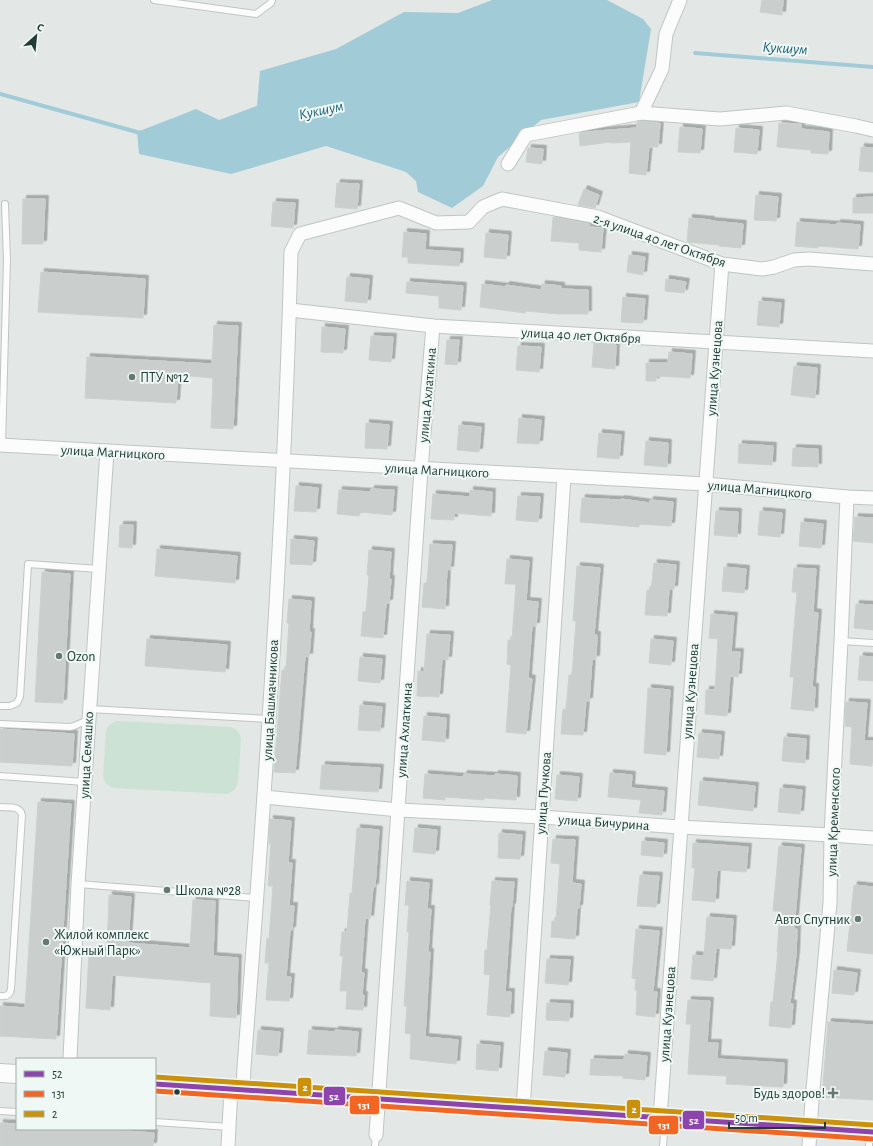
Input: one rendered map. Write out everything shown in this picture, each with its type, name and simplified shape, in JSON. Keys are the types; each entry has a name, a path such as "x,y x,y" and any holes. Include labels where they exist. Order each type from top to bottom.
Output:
{"main road":[{"path":"0,1073 16,1074"},
{"path":"156,1084 811,1128 870,1137"}],"street":[{"path":"641,114 662,70 666,34 680,0"},
{"path":"508,164 526,135 641,114 720,119 786,113 873,130"},
{"name":"2-я улица 40 лет Октября","path":"290,310 291,252 300,234 399,208 436,224 469,222 483,207 502,199 598,217 722,264 762,269 774,267 794,260 809,259 873,264"},
{"name":"улица Кузнецова","path":"663,1118 680,828 722,264"},
{"name":"улица 40 лет Октября","path":"290,310 433,326 873,351"},
{"name":"улица Башмачникова","path":"228,1146 229,1127 237,1089 244,1067 257,898 284,461 290,310"},
{"name":"улица Ахлаткина","path":"375,1140 433,326"},
{"name":"улица Магницкого","path":"1,446 705,484 873,498"},
{"name":"улица Семашко","path":"70,1058 78,884 107,451"},
{"name":"улица Пучкова","path":"523,1109 564,477"},
{"name":"улица Кременского","path":"809,1146 830,902 831,835 847,497"},
{"name":"улица Бичурина","path":"264,798 399,810 542,817 680,828 873,838"}],"lane":[{"path":"154,0 256,14 271,3 272,0"},
{"path":"1,446 7,260 6,204"},
{"path":"0,260 7,260"},
{"path":"0,706 17,704 20,697 28,564 99,569"},
{"path":"841,641 873,643"},
{"path":"0,724 70,727 81,723 89,714 269,719"},
{"path":"0,776 85,782"},
{"path":"0,807 20,809 22,815 11,989 8,995 4,997 0,996"},
{"path":"78,884 257,898"},
{"path":"0,1111 16,1112"},
{"path":"663,1118 663,1146"},
{"path":"156,1122 229,1127"}],"green space":[{"path":"117,721 230,727 236,730 241,738 238,783 236,787 226,794 111,787 105,782 103,776 106,731 110,724"}],"water":[{"path":"492,0 607,0 643,19 651,29 639,102 541,120 498,157 483,186 452,208 418,192 416,181 406,172 326,146 231,174 139,154 137,132 196,109 219,120 257,106 260,71 336,49 404,12 458,13"}],"building":[{"path":"762,0 783,0 782,15 760,12"},
{"path":"637,122 660,123 658,147 649,147 646,175 629,173 631,142 611,142 580,146 579,133 637,128"},
{"path":"779,123 801,124 801,129 829,132 828,154 811,153 811,150 777,147"},
{"path":"680,127 702,129 700,153 678,152"},
{"path":"736,128 759,130 757,154 734,152"},
{"path":"861,147 873,148 873,172 859,171"},
{"path":"528,148 543,149 542,164 526,162"},
{"path":"337,183 359,184 357,209 335,207"},
{"path":"584,189 599,195 595,208 578,205"},
{"path":"756,195 778,197 776,221 754,220"},
{"path":"873,197 873,213 853,213 853,198"},
{"path":"23,199 45,199 43,244 22,244"},
{"path":"273,202 295,203 293,228 271,226"},
{"path":"553,217 590,224 589,227 603,228 601,252 579,250 579,243 551,241"},
{"path":"689,218 743,224 741,248 687,242"},
{"path":"797,222 860,225 858,249 795,246"},
{"path":"404,232 426,234 425,250 460,252 459,266 408,263 408,257 402,257"},
{"path":"486,233 508,235 506,259 484,257"},
{"path":"629,255 645,257 643,275 627,272"},
{"path":"41,272 145,279 143,318 38,312"},
{"path":"347,277 369,279 367,303 345,301"},
{"path":"666,279 686,282 684,293 665,291"},
{"path":"407,282 463,286 461,310 439,308 439,296 406,293"},
{"path":"482,284 506,287 506,285 541,290 542,284 561,286 561,289 588,290 588,314 559,314 526,311 525,313 480,307"},
{"path":"623,297 645,299 643,323 621,322"},
{"path":"759,301 781,303 779,327 757,325"},
{"name":"ПТУ №12","path":"214,325 238,326 233,429 211,428 213,378 178,375 176,403 85,398 87,357 212,364"},
{"path":"322,327 345,329 343,353 321,352"},
{"path":"371,336 393,337 391,362 369,360"},
{"path":"447,340 459,340 457,365 445,364"},
{"path":"594,343 616,345 615,369 592,367"},
{"path":"518,346 541,347 539,372 516,370"},
{"path":"669,352 692,354 690,378 656,376 656,381 646,381 646,363 668,363"},
{"path":"794,366 817,368 815,398 791,395"},
{"path":"519,418 541,420 539,444 517,443"},
{"path":"366,423 389,425 387,449 365,448"},
{"path":"459,425 481,427 479,452 457,450"},
{"path":"599,433 621,435 619,459 597,457"},
{"path":"646,441 668,443 667,467 644,465"},
{"path":"739,444 773,446 772,465 738,463"},
{"path":"793,448 818,449 818,467 792,466"},
{"path":"296,486 318,488 316,512 294,511"},
{"path":"371,489 394,490 392,515 360,512 359,516 337,514 339,490 371,492"},
{"path":"470,490 492,492 491,516 454,513 454,520 431,519 433,494 470,497"},
{"path":"518,496 540,497 538,522 516,520"},
{"path":"582,498 621,499 650,503 650,500 673,502 671,526 639,524 639,527 580,522"},
{"path":"716,511 738,512 737,537 714,535"},
{"path":"760,511 782,513 780,537 758,535"},
{"path":"855,517 873,518 873,543 853,541"},
{"path":"801,522 823,524 821,548 799,546"},
{"path":"120,525 133,525 132,548 119,547"},
{"path":"291,539 314,541 312,565 290,564"},
{"path":"430,544 452,545 450,570 447,569 445,609 422,607 424,583 427,583"},
{"path":"157,549 237,556 235,583 155,576"},
{"path":"369,550 391,552 389,603 386,603 383,638 361,636 363,612 366,612 369,575 367,575"},
{"path":"507,559 529,561 526,601 538,602 536,626 532,626 528,678 532,679 526,734 506,732 511,665 507,664 508,640 512,640 516,584 505,584"},
{"path":"654,563 676,565 674,589 669,589 667,616 645,615 647,590 651,591"},
{"path":"577,566 600,568 594,635 597,635 596,659 592,659 589,701 586,701 583,735 561,734 563,709 566,710 569,675 572,675 576,621 573,621"},
{"path":"724,567 746,569 744,593 722,591"},
{"path":"794,568 816,569 813,612 818,613 812,687 815,687 814,711 791,709 794,677 790,677 797,592 792,592"},
{"path":"42,572 70,574 63,703 35,702"},
{"path":"289,599 311,601 309,657 305,656 295,773 274,772 282,670 286,670"},
{"path":"856,604 873,605 873,630 854,628"},
{"path":"711,614 734,616 731,652 740,652 738,677 730,676 727,716 705,714 706,690 715,690 718,639 709,638"},
{"path":"427,634 450,635 448,660 442,659 439,697 417,696 418,671 424,672"},
{"path":"147,639 227,645 225,672 145,666"},
{"path":"651,639 673,641 671,665 649,663"},
{"path":"860,656 873,657 873,681 858,680"},
{"path":"360,657 382,659 380,683 358,681"},
{"path":"648,688 670,690 666,755 644,753"},
{"path":"846,702 867,703 864,741 873,741 872,766 850,764 852,727 845,726"},
{"path":"360,705 382,707 380,731 358,730"},
{"path":"424,716 446,718 445,742 422,740"},
{"path":"0,729 74,734 72,766 0,762"},
{"path":"699,733 721,735 719,759 697,757"},
{"path":"784,737 806,739 805,763 782,761"},
{"path":"322,765 380,768 378,792 320,789"},
{"path":"610,773 632,775 631,788 664,791 662,815 639,813 641,800 608,797"},
{"path":"425,774 463,777 464,774 517,776 516,800 484,798 484,800 445,797 445,800 423,798"},
{"path":"557,775 579,777 577,801 555,799"},
{"path":"700,781 755,786 753,811 698,805"},
{"path":"780,788 802,790 800,814 778,812"},
{"name":"Жилой комплекс «Южный Парк»","path":"38,802 71,804 56,1039 0,1036 0,1006 25,1008"},
{"path":"270,819 291,821 288,863 292,863 289,906 294,906 292,930 290,930 286,977 291,977 289,1001 266,1000 269,963 265,963 267,938 269,939 273,886 268,886 271,844 269,844"},
{"path":"357,828 379,830 375,887 373,887 370,919 365,918 361,972 364,973 362,995 364,995 363,1010 346,1009 347,991 340,991 343,956 340,956 342,932 347,932 350,893 352,893"},
{"path":"415,828 437,830 435,854 413,852"},
{"path":"499,833 522,835 520,859 498,858"},
{"path":"553,839 575,840 572,883 581,884 579,908 577,908 575,939 551,937 552,921 556,921 560,864 551,863"},
{"path":"642,841 664,843 663,857 641,855"},
{"path":"693,843 748,847 746,872 717,870 715,902 692,900 695,868 692,868"},
{"path":"779,846 801,848 794,929 797,929 796,955 790,1003 793,1004 791,1028 769,1026 778,952 780,911 773,911"},
{"path":"640,875 659,876 656,907 637,906"},
{"path":"407,881 429,883 427,909 431,909 428,952 430,952 425,1037 458,1040 456,1064 410,1059 411,1034 405,1033 407,1006 404,1006 409,932 407,932 409,905 405,905"},
{"path":"492,881 514,882 505,992 511,992 510,1017 487,1015 490,975 484,974"},
{"path":"854,885 873,887 873,954 847,951"},
{"path":"109,895 131,897 128,943 190,948 193,900 215,901 213,956 238,958 236,1018 210,1016 211,983 112,975 110,1010 86,1008 89,951 107,951"},
{"path":"707,917 733,919 731,949 716,948 713,981 691,979 693,955 704,956"},
{"path":"636,929 659,931 653,992 657,992 655,1017 636,1015 636,979 632,978"},
{"path":"547,959 570,960 568,985 545,983"},
{"path":"834,970 857,973 854,995 832,993"},
{"path":"688,1000 710,1001 707,1043 718,1043 717,1059 784,1063 783,1087 726,1084 727,1076 688,1074 691,1024 686,1024"},
{"path":"547,1003 570,1004 569,1021 546,1020"},
{"path":"828,1022 873,1025 873,1100 822,1097"},
{"path":"258,1030 280,1032 278,1056 256,1054"},
{"path":"309,1030 358,1032 356,1056 307,1054"},
{"path":"477,1044 500,1046 498,1071 476,1069"},
{"path":"545,1051 567,1053 565,1077 543,1075"},
{"path":"625,1054 647,1056 645,1080 623,1078 623,1076 590,1075 591,1059 624,1060"},
{"path":"0,1123 16,1124 16,1130 110,1130 154,1133 153,1146 0,1146"}],"waterway":[{"name":"Кукшум","path":"695,53 873,67"},
{"name":"Кукшум","path":"0,94 142,133"}],"transit line":[{"name":"2","path":"156,1077 873,1125"},
{"name":"52","path":"156,1084 873,1132"},
{"name":"131","path":"156,1091 873,1139"}],"place":[{"name":"ПТУ №12","path":"132,377"},
{"name":"Ozon","path":"59,656"},
{"name":"Школа №28","path":"167,890"},
{"name":"Авто Спутник","path":"858,919"},
{"name":"Жилой комплекс «Южный Парк»","path":"46,942"},
{"name":"Будь здоров!","path":"833,1093"}]}
